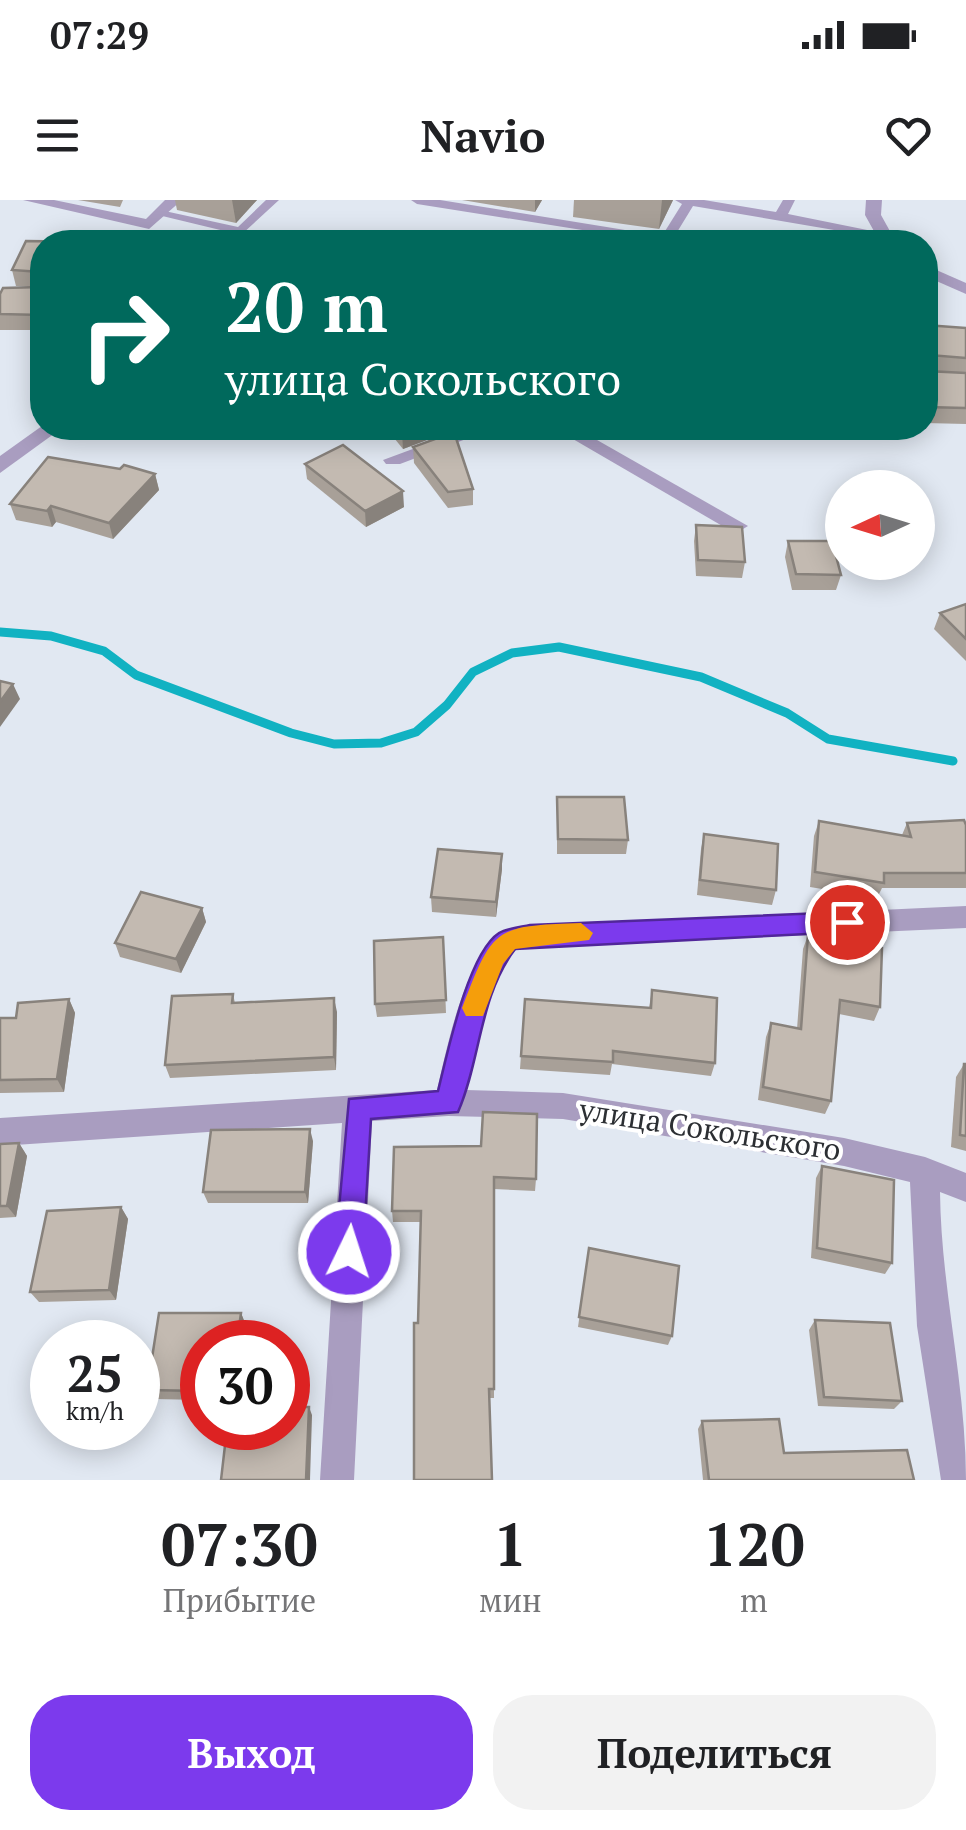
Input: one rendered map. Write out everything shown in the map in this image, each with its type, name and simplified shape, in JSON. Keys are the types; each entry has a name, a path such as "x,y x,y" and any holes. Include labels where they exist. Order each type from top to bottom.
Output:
{"street":[{"path":"31,200 149,224 174,200"},
{"path":"874,200 873,216 880,230"},
{"path":"938,276 966,289"},
{"path":"394,460 453,440"},
{"path":"584,440 738,526"},
{"path":"0,467 8,450"},
{"path":"448,1103 467,1028 493,959 507,941 530,935 966,917"},
{"name":"улица Сокольского","path":"0,1132 448,1103 563,1106 844,1152 925,1171 966,1188"},
{"path":"336,1480 358,1108"},
{"path":"925,1171 924,1224 938,1377 958,1480"}],"lane":[{"path":"242,230 273,200"},
{"path":"416,200 604,230"},
{"path":"780,216 789,200"},
{"path":"671,230 686,201 846,230"},
{"path":"160,214 236,230"}],"building":[{"path":"26,241 30,241 30,271 12,270"},
{"path":"30,287 30,315 0,314 3,288"},
{"path":"938,326 966,328 966,358 938,356"},
{"path":"938,372 966,373 966,408 938,407"},
{"path":"432,440 457,440 473,489 448,492 413,447"},
{"path":"343,445 403,491 365,511 305,464"},
{"path":"48,457 120,469 124,465 155,474 109,523 51,506 47,511 10,504"},
{"path":"696,525 742,527 745,562 698,560"},
{"path":"788,541 825,541 825,575 796,574"},
{"path":"966,604 966,639 940,613"},
{"path":"0,681 13,684 0,702"},
{"path":"557,797 624,797 628,840 558,839"},
{"path":"964,820 966,873 884,873 884,883 815,872 819,821 911,837 907,823"},
{"path":"704,834 778,844 776,890 700,880"},
{"path":"438,849 502,854 496,902 431,897"},
{"path":"141,892 202,908 176,959 115,943"},
{"path":"808,935 882,948 880,1007 840,1000 831,1101 763,1087 771,1023 801,1029"},
{"path":"443,937 446,1000 375,1004 374,941"},
{"path":"652,990 717,998 715,1063 613,1051 613,1062 521,1056 525,999 651,1008"},
{"path":"233,994 232,1003 334,998 334,1057 165,1065 172,996"},
{"path":"69,999 57,1079 0,1080 0,1018 16,1018 18,1003"},
{"path":"966,1064 966,1136 960,1135"},
{"path":"483,1112 537,1114 536,1179 494,1177 494,1389 489,1389 492,1480 414,1480 414,1323 418,1323 421,1211 392,1211 394,1147 481,1146"},
{"path":"310,1129 305,1192 203,1192 211,1130"},
{"path":"19,1143 7,1206 0,1206 0,1144"},
{"path":"822,1166 894,1180 892,1263 817,1248"},
{"path":"121,1207 109,1290 30,1292 47,1211"},
{"path":"589,1248 679,1266 672,1336 579,1317"},
{"path":"159,1313 241,1313 240,1320 180,1320 180,1391 160,1390"},
{"path":"815,1320 890,1323 902,1401 824,1397"},
{"path":"779,1419 784,1453 907,1450 914,1480 709,1480 702,1421"},
{"path":"224,1450 307,1450 306,1480 221,1480"}],"waterway":[{"path":"0,632 51,636 104,651 136,675 291,733 334,744 381,743 416,732 447,705 473,672 512,653 559,647 701,677 787,713 828,739 953,761"}],"slow traffic":[{"path":"475,1008 493,959 507,941 530,935 581,933"}],"route":[{"path":"349,1252 358,1108 448,1103 467,1028 493,959 507,941 530,935 847,922"}]}
